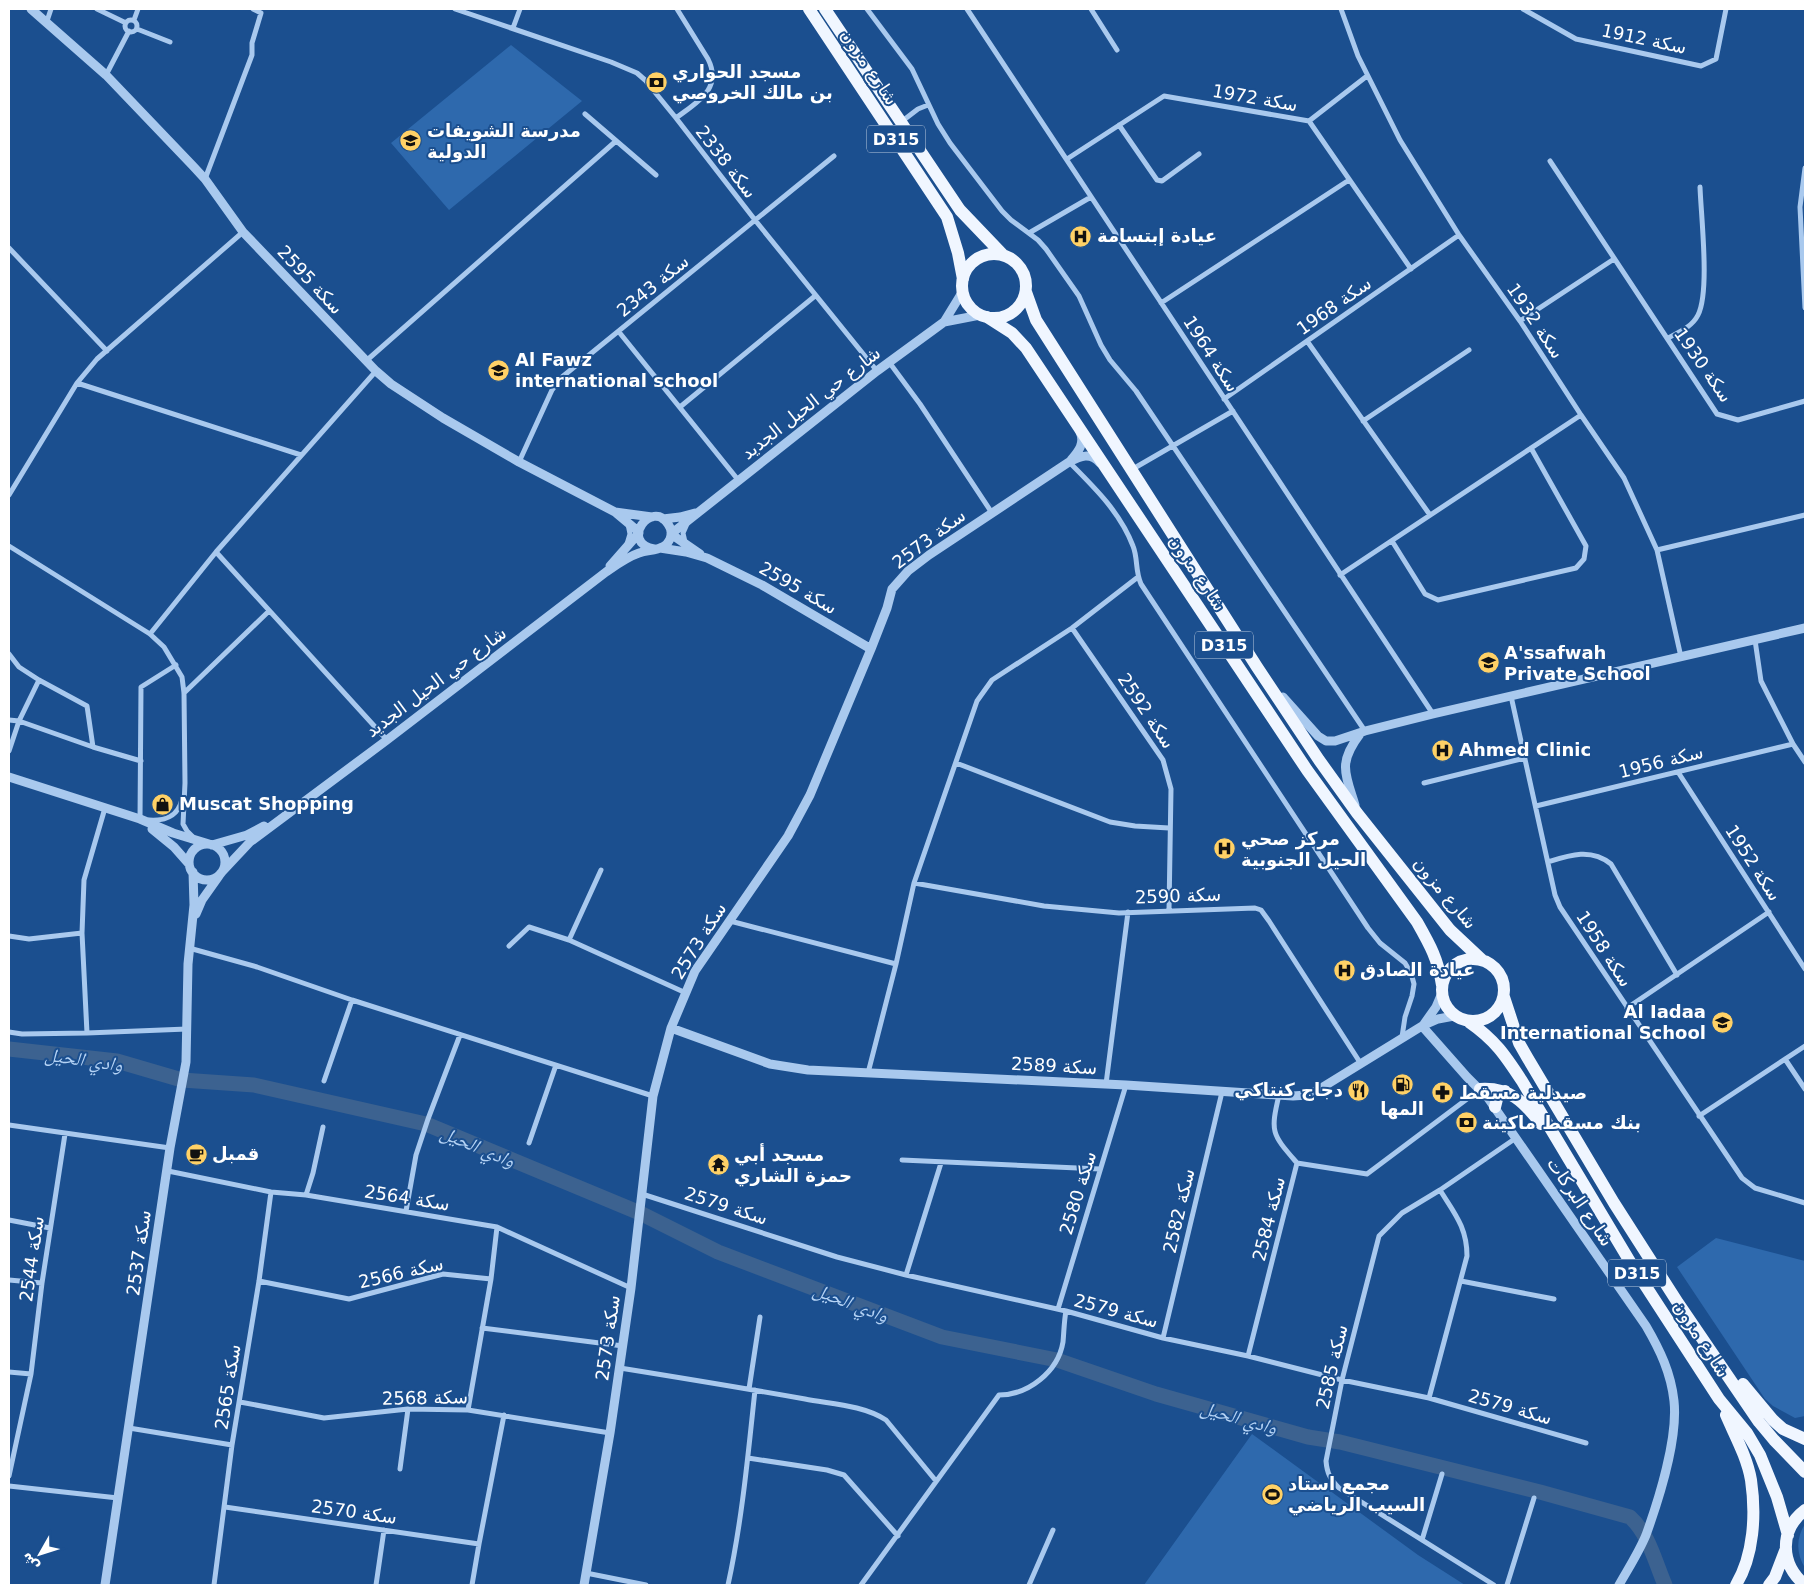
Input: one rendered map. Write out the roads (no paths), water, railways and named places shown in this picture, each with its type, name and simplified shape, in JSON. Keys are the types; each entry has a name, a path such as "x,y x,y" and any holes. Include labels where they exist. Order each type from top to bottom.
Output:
{"main road":[{"name":"شارع مزون","path":"809,9 948,217 958,253 963,285"},
{"name":"شارع مزون","path":"825,9 960,210 1003,255"},
{"path":"963,285 967,269 974,262 983,256 992,254 1003,255"},
{"name":"D315","path":"1003,255 1019,265 1024,273 1026,292"},
{"name":"D315","path":"963,285 966,301 972,309 984,316"},
{"name":"شارع مزون","path":"1026,292 1036,320 1257,668 1357,813 1450,930 1482,960"},
{"path":"984,316 998,318 1012,312 1022,302 1026,292"},
{"name":"شارع مزون","path":"984,316 1012,333 1026,348 1307,770 1417,922 1439,966 1442,989"},
{"path":"1442,989 1445,975 1454,966 1461,961 1482,960"},
{"name":"D315","path":"1482,960 1498,971 1502,978 1504,996"},
{"name":"D315","path":"1442,989 1444,1002 1448,1009 1454,1016 1469,1022"},
{"name":"شارع مزون","path":"1504,996 1519,1043 1614,1203 1712,1353 1774,1440 1805,1472"},
{"path":"1469,1022 1488,1018 1495,1013 1501,1005 1504,996"},
{"name":"شارع مزون","path":"1469,1022 1488,1035 1504,1052 1632,1265 1719,1399 1747,1433 1760,1455 1777,1497 1788,1535"},
{"path":"1480,1089 1493,1088 1515,1097 1533,1114 1572,1167"},
{"path":"1495,1108 1498,1095 1505,1092"},
{"path":"1712,1353 1729,1369 1773,1420 1783,1429 1805,1439"},
{"path":"1719,1399 1743,1452 1751,1479 1752,1536 1742,1576 1736,1585"},
{"path":"1768,1585 1775,1577 1786,1551 1790,1528 1798,1516 1805,1510"},
{"path":"1786,1551 1792,1571 1805,1585"}],"street":[{"name":"سكة 2595","path":"31,9 47,21 106,75 205,179 243,232 365,362 391,384 436,414 519,462 615,512 639,532"},
{"path":"47,21 51,9"},
{"path":"97,9 126,23"},
{"path":"134,20 138,9"},
{"path":"205,179 252,55 252,43 261,12 253,9"},
{"name":"سكة 2338","path":"455,9 630,69 645,80 877,371"},
{"path":"513,28 520,9"},
{"path":"676,9 708,59 713,75 713,81 705,96 676,118"},
{"path":"867,9 912,69 928,105 950,143 996,204 1011,220 1029,233 1046,250 1073,287 1084,305 1101,345 1110,360 1136,391 1364,731"},
{"name":"سكة 1964","path":"967,9 1433,714"},
{"path":"1091,9 1117,50"},
{"name":"سكة 1932","path":"1341,9 1351,40 1400,140 1459,235 1520,321 1624,478 1656,550 1681,658"},
{"name":"سكة 1912","path":"1523,9 1576,39 1701,66 1716,59 1726,9"},
{"path":"126,23 128,20 134,20"},
{"path":"134,20 138,25 136,29"},
{"path":"126,23 126,29 130,32"},
{"path":"106,75 130,32 136,29 170,42"},
{"path":"1310,121 1368,76"},
{"name":"سكة 1972","path":"1067,159 1164,96 1310,121 1410,269"},
{"path":"901,122 913,112 928,105"},
{"path":"585,114 656,175"},
{"path":"1119,125 1157,180 1162,181 1199,154"},
{"path":"365,362 616,140"},
{"name":"سكة 2343","path":"519,462 552,390 562,377 834,156"},
{"name":"سكة 1930","path":"1550,161 1717,414 1738,420 1805,401"},
{"path":"1805,168 1800,207 1805,308"},
{"path":"1161,303 1349,180"},
{"path":"1668,338 1690,326 1699,314 1704,286 1700,187"},
{"path":"1029,233 1091,197"},
{"path":"9,495 77,383 97,359 243,232"},
{"name":"سكة 1968","path":"1224,399 1459,235"},
{"path":"9,248 107,351"},
{"path":"1520,321 1614,258"},
{"name":"شارع حي الحيل الجديد","path":"671,534 877,371 944,322 963,285"},
{"path":"680,407 816,296"},
{"name":"شارع حي الحيل الجديد","path":"944,322 984,316"},
{"path":"619,332 739,481"},
{"path":"1307,341 1430,515"},
{"path":"1363,421 1469,350"},
{"path":"889,362 920,404 992,513"},
{"path":"150,634 216,552 376,371"},
{"path":"77,383 301,455"},
{"path":"1131,470 1233,411"},
{"path":"1340,574 1581,415"},
{"path":"1069,462 1076,454 1083,438 1075,421"},
{"path":"1392,541 1425,594 1438,600 1576,568 1584,559 1586,546 1532,448"},
{"path":"1069,462 1083,455 1095,458 1114,479"},
{"path":"1069,462 1100,494 1128,533 1134,548 1138,577 1141,584 1368,928 1380,943 1405,963 1411,973 1414,984 1405,1017 1402,1038"},
{"name":"سكة 2573","path":"584,1585 620,1368 653,1096 671,1028 695,971 788,836 810,794 871,649 887,608 892,589 908,571 1069,462"},
{"name":"سكة 2595","path":"615,512 653,517"},
{"name":"شارع حي الحيل الجديد","path":"663,518 686,516 700,512"},
{"path":"1656,550 1805,515"},
{"path":"648,518 663,518 670,527 671,534 668,543 657,549 650,548 642,542 639,532 641,524 648,518"},
{"path":"686,544 683,533 688,522"},
{"path":"626,546 630,534 628,523"},
{"name":"شارع حي الحيل الجديد","path":"606,572 639,532"},
{"name":"سكة 2595","path":"671,534 707,558 762,585 871,649"},
{"path":"9,546 150,634 164,647 176,665 182,677 184,693 185,783 183,824 187,831 198,841"},
{"name":"سكة 2595","path":"657,549 686,552 707,558"},
{"name":"شارع حي الحيل الجديد","path":"284,816 387,740 606,572 636,554 657,549"},
{"path":"216,552 387,740"},
{"path":"868,1073 896,964 914,883 977,701 992,680 1072,628 1138,577"},
{"path":"184,693 269,611"},
{"name":"سكة 2592","path":"1072,628 1163,760 1171,789 1169,910"},
{"path":"1257,668 1318,736 1326,741 1335,741 1364,731 1433,714 1805,628"},
{"path":"1755,640 1761,681 1793,744 1805,762"},
{"path":"10,656 18,667 87,706 94,747"},
{"path":"140,820 140,687 176,665"},
{"path":"9,751 19,722 39,680"},
{"name":"سكة 1958","path":"1511,696 1555,895 1560,906 1737,1172 1748,1183 1762,1190 1805,1203"},
{"path":"9,720 141,761"},
{"path":"1357,813 1345,772 1346,760 1350,747 1364,731"},
{"name":"سكة 1956","path":"1536,806 1793,744"},
{"path":"1424,783 1525,758"},
{"path":"956,762 1110,822 1169,828"},
{"name":"سكة 1952","path":"1678,772 1805,969"},
{"path":"9,780 105,808 162,829 211,844 221,850 225,860 223,870 202,900 192,924"},
{"path":"140,820 162,821 172,816 181,804 185,783"},
{"path":"87,1033 82,933 84,880 105,808"},
{"path":"140,820 166,839 200,879 211,880 220,874 250,842 284,816"},
{"path":"192,924 194,896 191,853 194,849 199,846 247,835 284,816"},
{"path":"1548,862 1564,856 1583,853 1604,859 1610,864 1676,975"},
{"path":"569,940 601,870"},
{"name":"سكة 2590","path":"914,883 1044,906 1128,912 1248,907 1261,910 1361,1064"},
{"path":"1106,1084 1128,912"},
{"path":"1627,1008 1768,912"},
{"path":"730,921 896,964"},
{"name":"سكة 2537","path":"105,1585 170,1148 186,1062 189,948 192,924"},
{"path":"510,946 529,927 569,940 686,993"},
{"path":"9,936 29,939 82,933"},
{"path":"189,948 257,967 352,1000 653,1096"},
{"name":"سكة 2589","path":"1422,1026 1432,1014 1442,989"},
{"path":"324,1081 352,1000"},
{"name":"سكة 2589","path":"671,1028 770,1064 808,1070 1126,1085 1293,1096 1307,1095 1332,1083 1422,1026 1438,1019 1454,1016"},
{"name":"شارع البركات","path":"1422,1026 1495,1108 1646,1326 1662,1355 1670,1378 1674,1401 1674,1433 1645,1536 1619,1585"},
{"path":"9,1032 22,1034 87,1033 188,1029"},
{"path":"406,1211 416,1155 460,1035"},
{"path":"1699,1116 1805,1046"},
{"path":"1785,1059 1805,1089"},
{"path":"529,1143 556,1065"},
{"name":"سكة 2580","path":"1058,1309 1126,1085"},
{"path":"1297,1163 1368,1174 1480,1089"},
{"name":"سكة 2582","path":"1163,1338 1222,1092"},
{"name":"سكة 2584","path":"1248,1356 1297,1163 1278,1142 1274,1131 1274,1113 1279,1095"},
{"path":"9,1125 170,1148"},
{"path":"306,1195 323,1127"},
{"name":"سكة 2544","path":"9,1476 31,1374 42,1283 65,1134"},
{"name":"سكة 2585","path":"1494,1585 1338,1488 1326,1472 1326,1461 1342,1380 1379,1236 1402,1213 1440,1190 1516,1138"},
{"path":"902,1160 1100,1169"},
{"path":"906,1275 941,1163"},
{"name":"سكة 2564","path":"168,1171 271,1192 306,1195 497,1227 631,1288"},
{"path":"1429,1398 1467,1256 1467,1241 1462,1227 1440,1190"},
{"name":"سكة 2565","path":"214,1585 232,1445 259,1281 271,1192"},
{"name":"سكة 2579","path":"642,1194 837,1256 906,1275 1058,1309 1163,1338 1248,1356 1342,1380 1429,1398 1586,1443"},
{"path":"9,1220 50,1228"},
{"path":"468,1410 491,1280 497,1227"},
{"name":"سكة 2566","path":"259,1281 349,1300 443,1274 491,1280"},
{"path":"9,1280 42,1283"},
{"path":"1461,1281 1554,1299"},
{"path":"864,1584 999,1395 1011,1395 1023,1391 1049,1371 1057,1360 1062,1343 1066,1311"},
{"path":"728,1585 736,1547 748,1458 752,1389 760,1317"},
{"path":"482,1328 623,1346"},
{"path":"620,1368 752,1389 876,1413 886,1420 936,1481"},
{"path":"9,1372 31,1374"},
{"name":"سكة 2568","path":"240,1402 324,1418 408,1409 468,1410 610,1433"},
{"path":"400,1469 408,1409"},
{"path":"472,1585 504,1415"},
{"path":"129,1428 232,1445"},
{"path":"748,1458 828,1470 844,1475 898,1536"},
{"path":"1422,1540 1442,1474"},
{"path":"9,1486 118,1498"},
{"path":"1508,1585 1534,1498"},
{"name":"سكة 2570","path":"225,1507 479,1544"},
{"path":"376,1585 384,1530"},
{"path":"1029,1585 1053,1530"},
{"path":"586,1573 646,1585"}],"waterway":[{"name":"وادي الحيل","path":"9,1049 117,1061 182,1080 254,1085 426,1124 640,1213 718,1252 942,1337 1057,1360 1156,1394 1308,1437 1340,1442 1540,1492 1630,1517 1647,1540 1665,1585"}],"place":[{"name":"مسجد الحواري بن مالك الخروصي","path":"656,82"},
{"name":"مدرسة الشويفات الدولية","path":"411,141"},
{"name":"عيادة إبتسامة","path":"1081,236"},
{"name":"Al Fawz international school","path":"499,370"},
{"name":"A'ssafwah Private School","path":"1488,663"},
{"name":"Ahmed Clinic","path":"1443,750"},
{"name":"Muscat Shopping","path":"163,804"},
{"name":"مركز صحي الحيل الجنوبية","path":"1225,849"},
{"name":"عيادة الصادق","path":"1344,970"},
{"name":"Al Iadaa International School","path":"1722,1022"},
{"name":"المها","path":"1402,1084"},
{"name":"دجاج كنتاكي","path":"1359,1090"},
{"name":"صيدلية مسقط","path":"1443,1093"},
{"name":"بنك مسقط ماكينة","path":"1466,1123"},
{"name":"قمبل","path":"196,1154"},
{"name":"مسجد أبي حمزة الشاري","path":"718,1165"},
{"name":"مجمع استاد السيب الرياضي","path":"1272,1494"}]}
